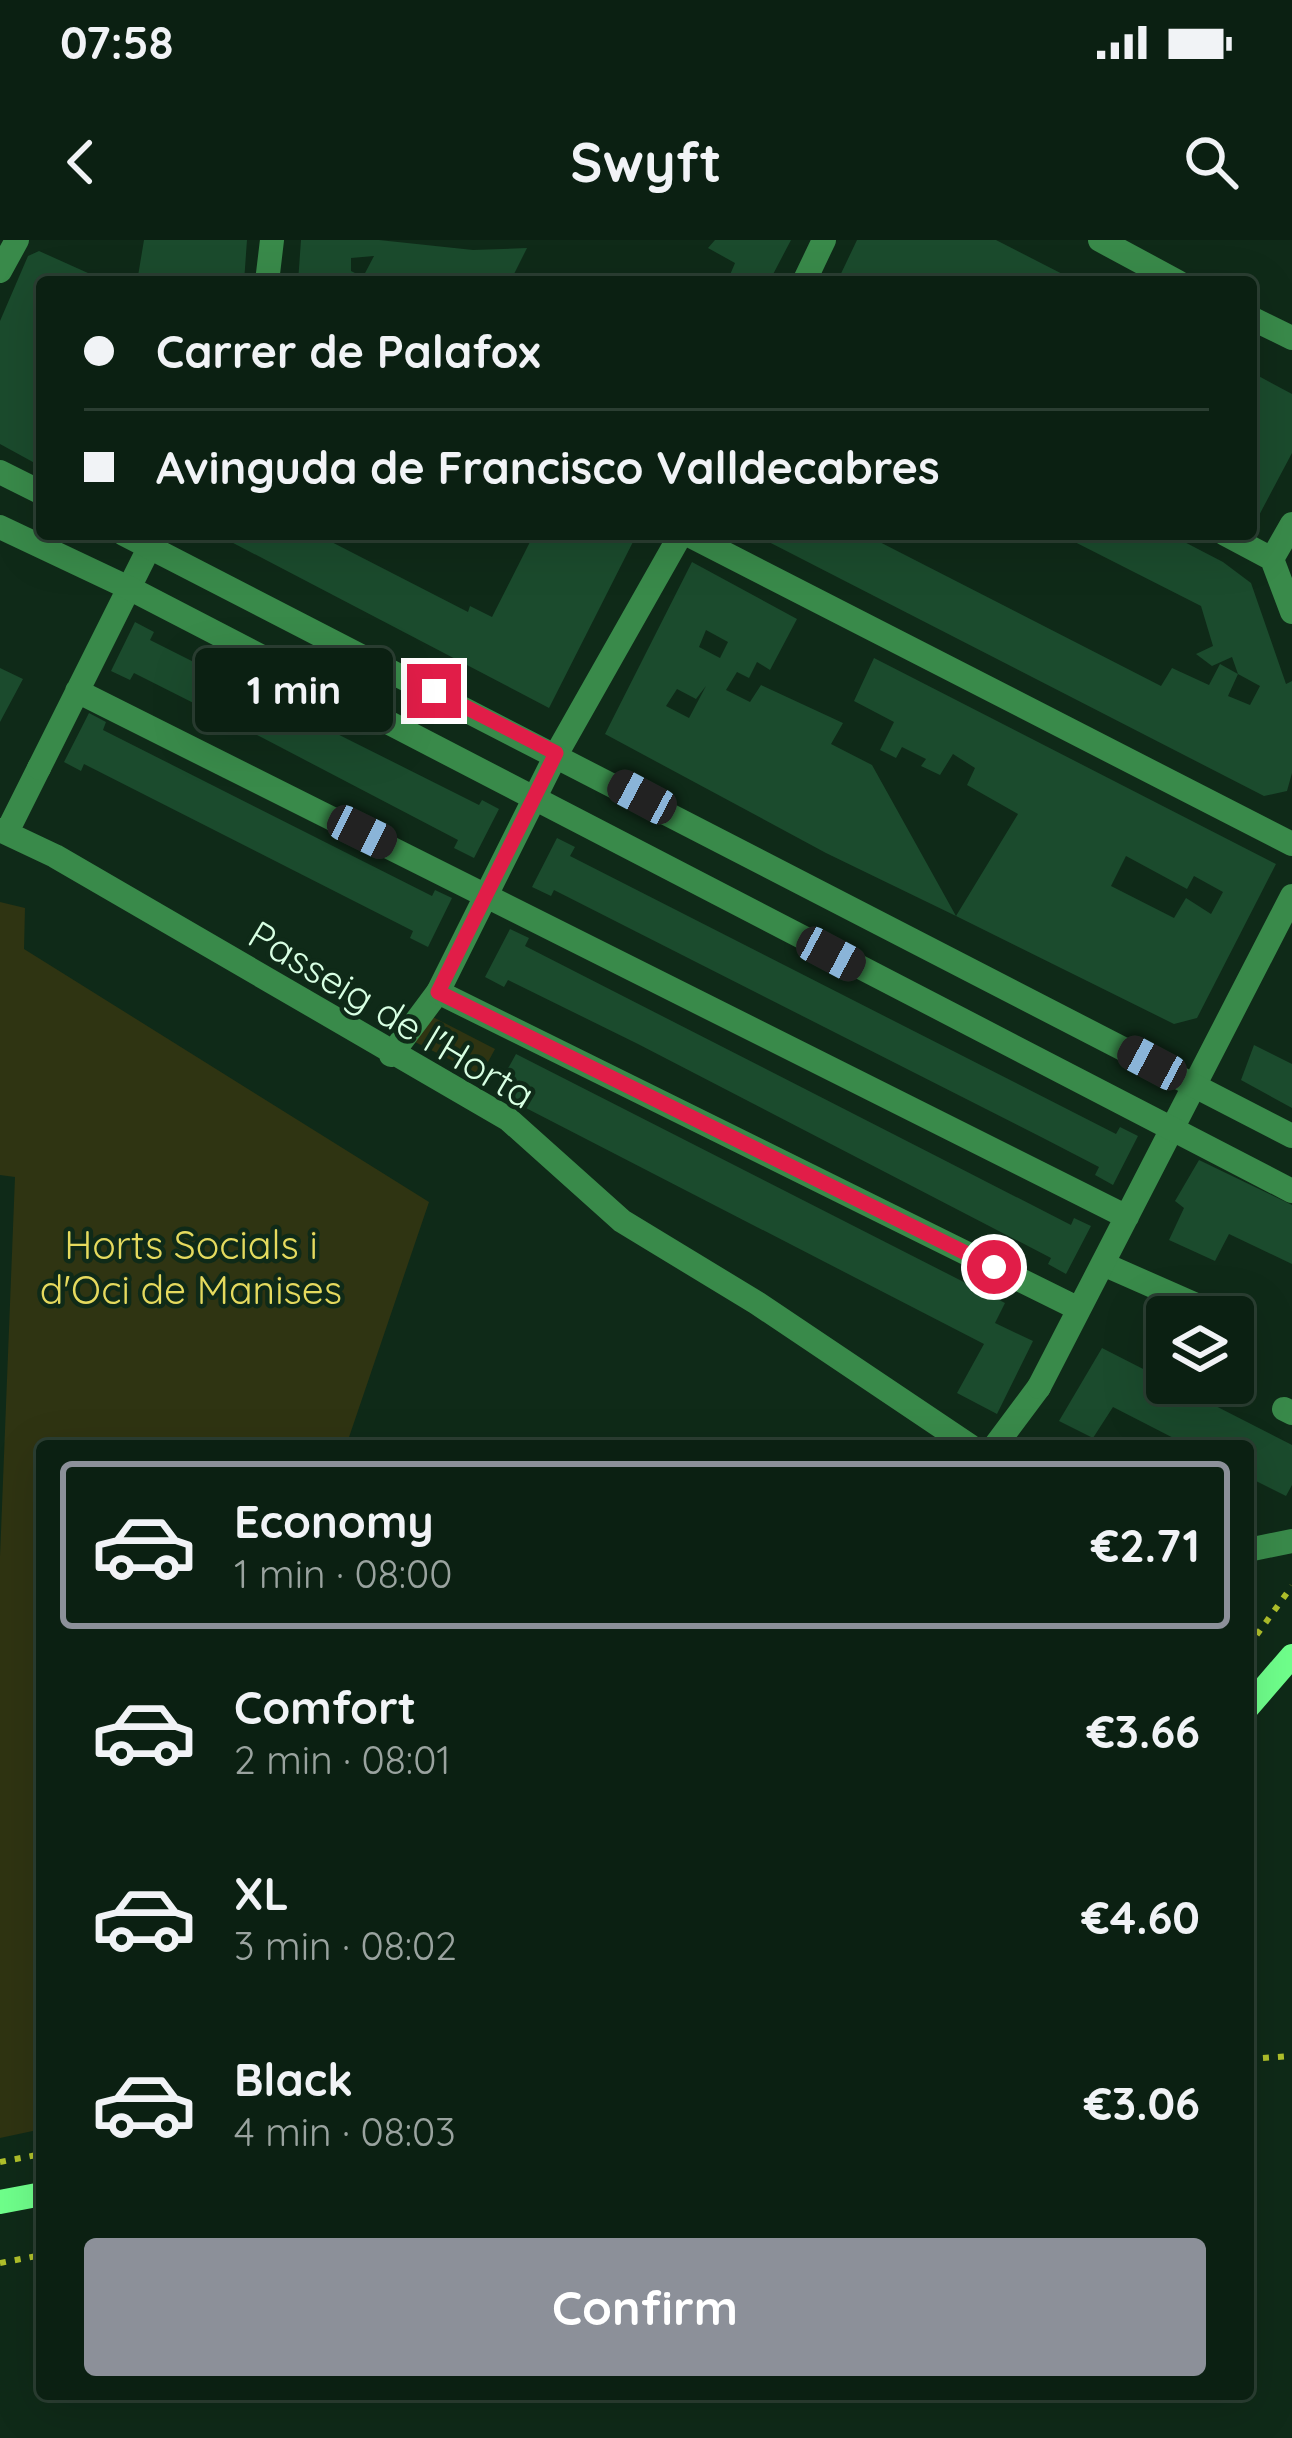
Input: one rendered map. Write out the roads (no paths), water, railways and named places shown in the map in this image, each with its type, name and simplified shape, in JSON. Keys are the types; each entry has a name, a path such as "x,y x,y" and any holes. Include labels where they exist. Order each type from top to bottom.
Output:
{"main road":[{"path":"1254,1700 1292,1656"},
{"path":"0,2202 36,2195"}],"street":[{"path":"0,271 16,240"},
{"path":"268,276 272,240"},
{"path":"807,276 824,240"},
{"path":"1100,240 1165,276"},
{"path":"1257,321 1292,338"},
{"path":"0,472 36,490"},
{"path":"1272,559 1292,524"},
{"path":"0,527 129,588 1292,1192"},
{"path":"3,831 153,540 1292,1136"},
{"path":"391,1055 438,992 556,753 680,540"},
{"path":"696,540 1292,844"},
{"path":"1236,540 1272,559 1292,612"},
{"path":"77,691 1126,1217"},
{"name":"Passeig de l'Horta","path":"3,831 508,1119 622,1221 758,1303 961,1440"},
{"path":"999,1440 1039,1387 1292,896"},
{"path":"438,992 1079,1309"},
{"path":"1103,1264 1176,1296"},
{"path":"1254,1549 1292,1541"}],"park label":[{"name":"Horts Socials i d'Oci de Manises","path":"191,1266"}]}
